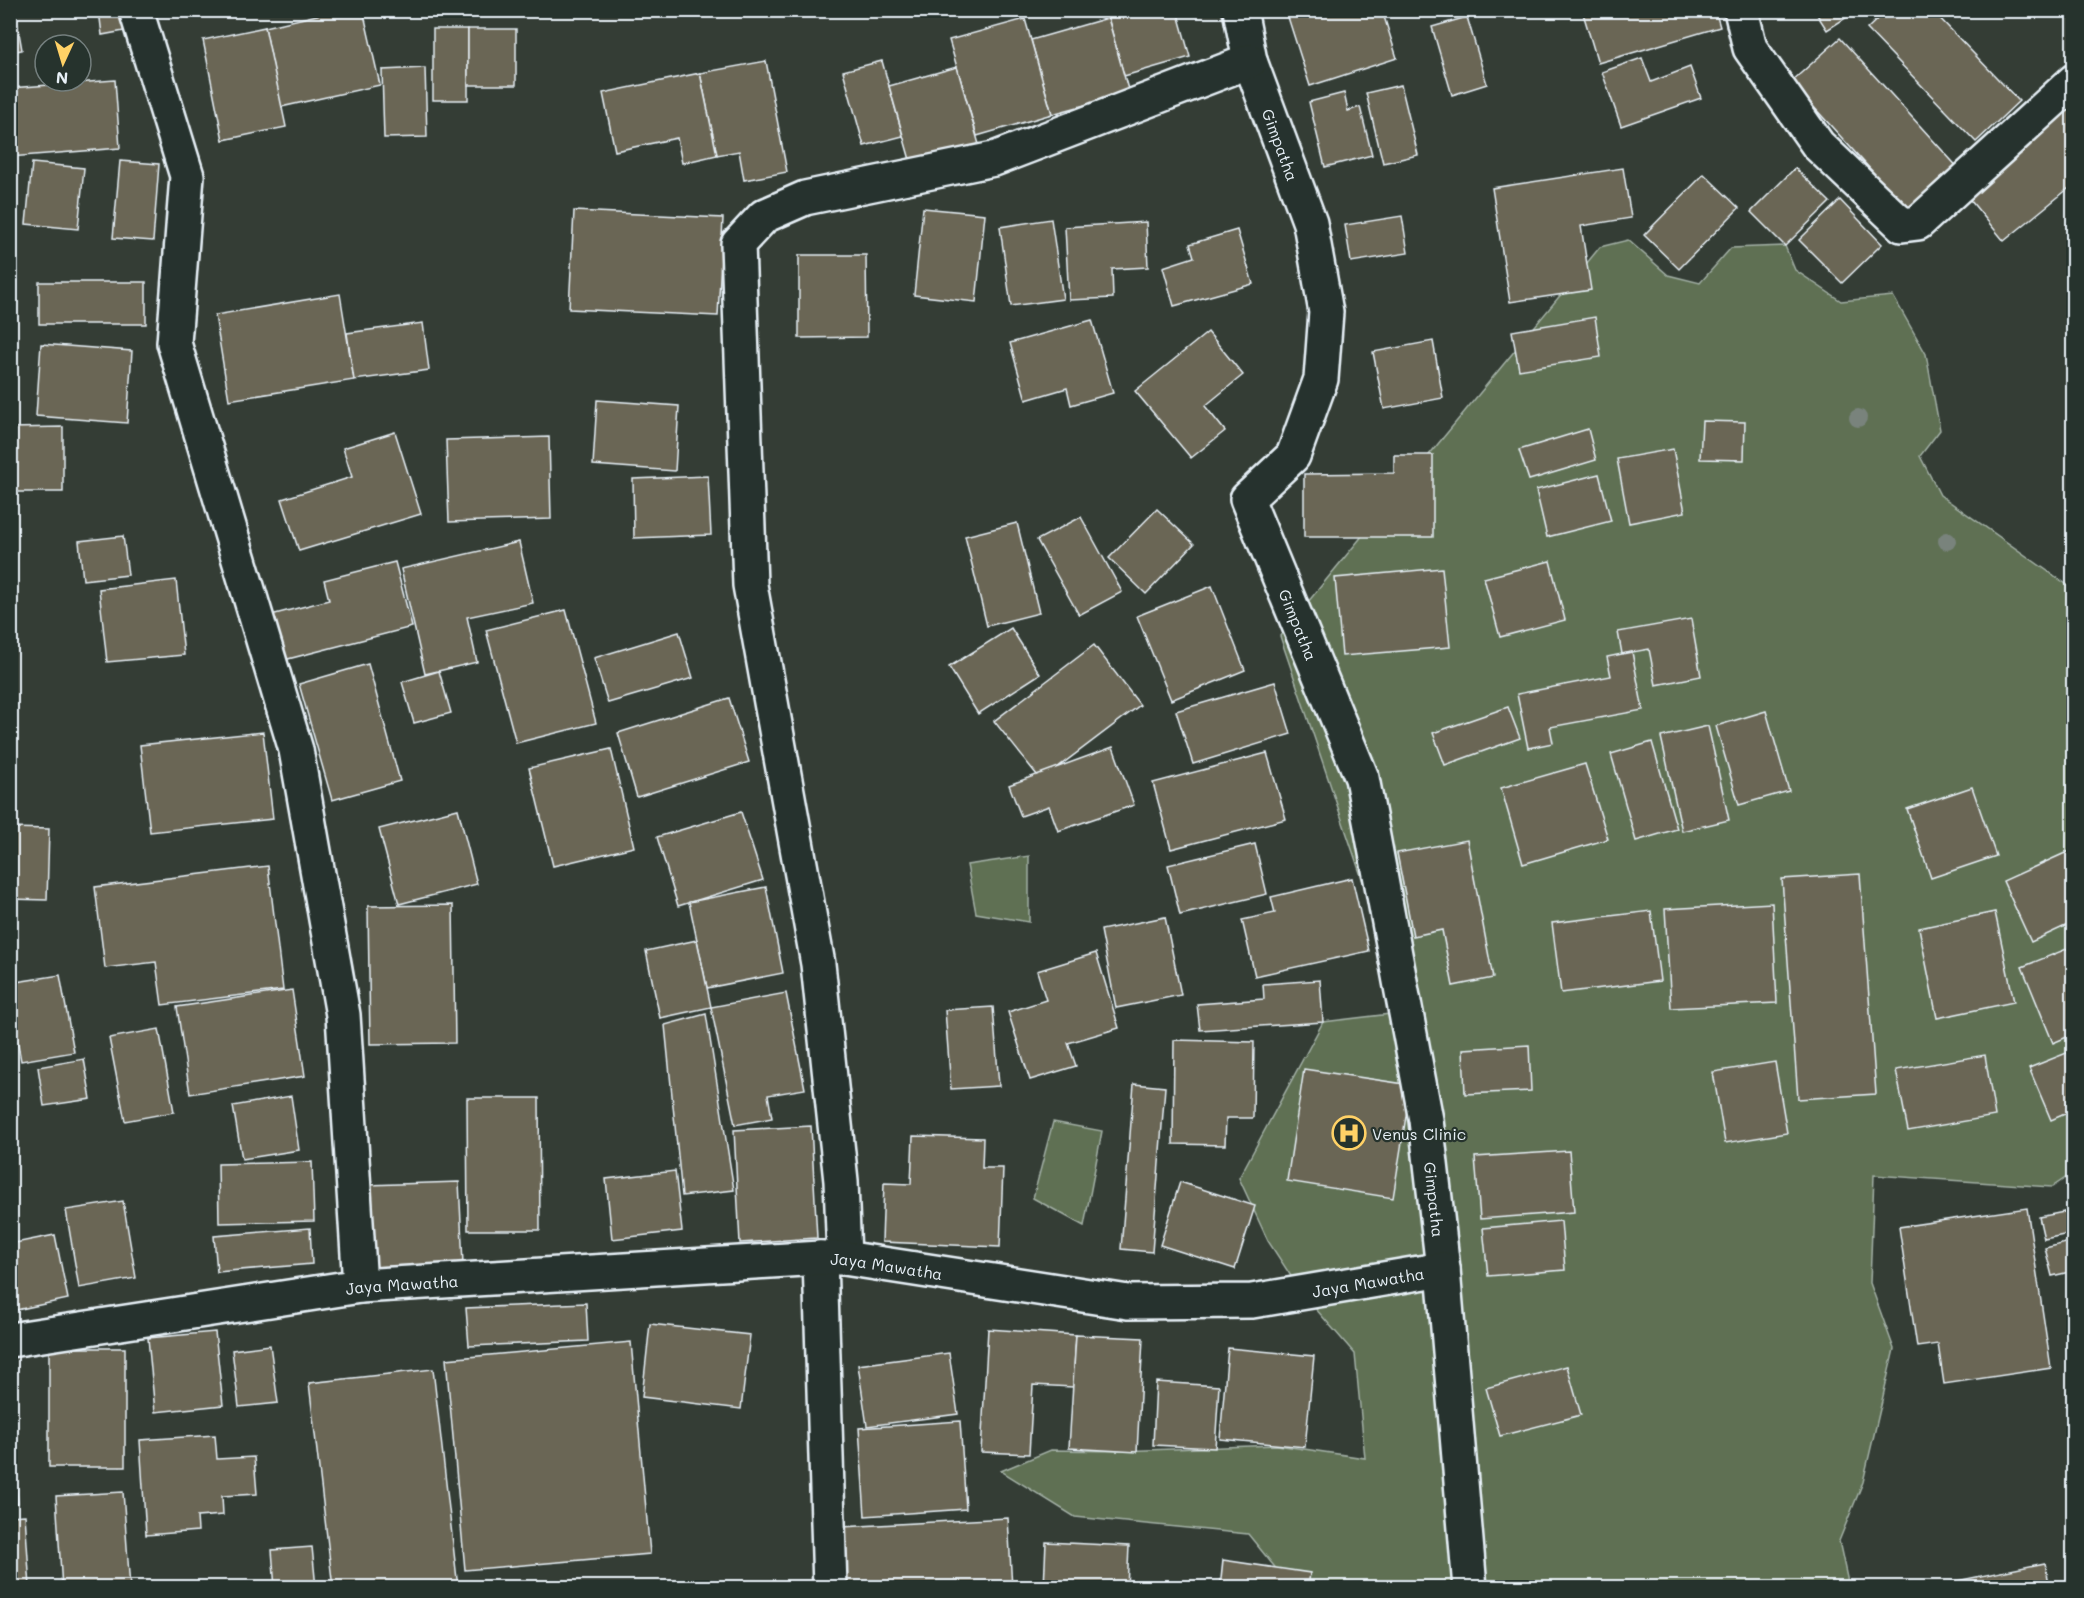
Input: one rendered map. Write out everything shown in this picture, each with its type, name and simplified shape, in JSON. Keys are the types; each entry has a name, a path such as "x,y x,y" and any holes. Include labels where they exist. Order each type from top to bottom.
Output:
{"street":[{"path":"136,10 187,176 174,343 296,750 331,946 343,1015 360,1286"},
{"name":"Gimpatha","path":"1240,10 1250,61 1310,223 1326,312 1322,379 1293,456 1247,499 1362,778 1426,1120 1443,1269"},
{"path":"1741,10 1750,48 1818,145 1902,225 1918,223 2073,81"},
{"path":"831,1587 832,1258 840,1181 818,964 750,585 738,244 764,216 805,198 994,159 1250,61"},
{"name":"Jaya Mawatha","path":"10,1340 360,1286 832,1258 1128,1302 1252,1301 1443,1269 1470,1587"}],"green space":[{"path":"1628,240 1668,275 1700,283 1731,248 1785,246 1795,270 1841,301 1893,296 1926,354 1940,430 1920,456 1940,495 2073,589 2074,1172 2052,1187 1874,1175 1870,1283 1894,1349 1863,1482 1839,1541 1849,1587 1291,1587 1248,1534 1075,1517 1001,1471 1051,1450 1120,1451 1277,1445 1365,1458 1355,1354 1302,1293 1268,1241 1239,1178 1323,1022 1407,1012 1280,636 1600,247"},
{"path":"1029,856 1029,922 976,913 967,865"},
{"path":"1053,1122 1102,1131 1084,1226 1033,1198"}],"building":[{"path":"10,10 15,10 22,50 10,52"},
{"path":"99,10 132,10 135,29 102,35"},
{"path":"339,10 363,10 380,85 281,107 265,27"},
{"path":"1106,10 1177,10 1190,57 1124,76"},
{"path":"1297,10 1382,10 1397,58 1310,86 1287,14"},
{"path":"1582,10 1715,10 1720,27 1598,63"},
{"path":"1814,10 1858,10 1827,30"},
{"path":"1887,10 1932,10 2019,101 1976,142 1867,29"},
{"path":"1467,17 1487,84 1452,95 1432,27"},
{"path":"1108,18 1129,93 1052,114 1031,40"},
{"path":"1025,19 1052,114 977,136 949,40"},
{"path":"265,27 286,127 223,140 203,40"},
{"path":"433,29 468,29 468,100 433,100"},
{"path":"468,29 516,29 516,85 468,85"},
{"path":"1840,38 1961,171 1912,215 1791,82"},
{"path":"1642,58 1651,82 1690,67 1701,98 1621,126 1602,72"},
{"path":"766,61 787,172 744,180 739,151 717,155 700,73"},
{"path":"882,61 903,136 864,146 843,71"},
{"path":"957,67 982,155 914,174 889,86"},
{"path":"425,68 427,137 384,138 382,70"},
{"path":"700,73 717,155 682,163 677,138 615,151 603,93"},
{"path":"115,80 120,148 10,157 10,88 33,86 33,93 93,93 93,82"},
{"path":"1401,85 1418,155 1383,163 1366,93"},
{"path":"1344,93 1348,111 1360,107 1372,155 1325,167 1309,102"},
{"path":"2074,97 2074,184 2004,241 1961,189"},
{"path":"120,161 159,164 153,241 113,238"},
{"path":"32,163 84,168 78,229 26,224"},
{"path":"1623,168 1631,218 1581,226 1591,290 1510,302 1492,188"},
{"path":"1795,168 1830,202 1785,246 1751,212"},
{"path":"1704,174 1739,208 1679,269 1644,235"},
{"path":"1840,200 1882,244 1842,283 1799,240"},
{"path":"923,208 985,214 976,302 914,295"},
{"path":"574,211 723,218 718,316 569,309"},
{"path":"1402,216 1408,253 1351,262 1345,225"},
{"path":"1051,219 1063,299 1011,306 1000,227"},
{"path":"1146,222 1148,267 1112,269 1113,298 1069,300 1065,227"},
{"path":"1237,230 1253,284 1174,306 1163,267 1194,257 1190,244"},
{"path":"799,255 866,255 867,337 799,338"},
{"path":"39,282 146,282 146,324 39,324"},
{"path":"340,294 354,380 229,400 215,315"},
{"path":"1595,317 1601,357 1519,370 1512,331"},
{"path":"1092,320 1113,393 1071,405 1067,388 1026,400 1010,343"},
{"path":"423,323 429,370 354,380 347,333"},
{"path":"1208,332 1243,375 1205,406 1225,431 1191,458 1135,391"},
{"path":"1433,341 1443,398 1384,409 1373,352"},
{"path":"41,344 132,351 127,423 36,416"},
{"path":"597,400 679,406 675,471 593,465"},
{"path":"1702,421 1745,422 1744,460 1700,459"},
{"path":"63,427 63,492 10,492 10,428"},
{"path":"1588,429 1596,460 1529,480 1519,450"},
{"path":"395,432 421,514 299,551 282,499 352,477 343,448"},
{"path":"549,437 551,519 449,522 446,440"},
{"path":"1673,449 1685,512 1629,523 1617,459"},
{"path":"1394,455 1433,455 1433,537 1304,537 1304,474 1394,473"},
{"path":"1599,474 1611,521 1547,537 1536,490"},
{"path":"708,476 711,535 634,538 633,479"},
{"path":"1157,509 1194,544 1146,594 1109,558"},
{"path":"1081,517 1122,592 1079,615 1037,540"},
{"path":"1017,523 1039,613 987,626 965,536"},
{"path":"123,536 128,575 83,580 79,541"},
{"path":"519,542 533,603 467,617 477,662 425,674 401,569"},
{"path":"1550,561 1565,620 1500,637 1484,578"},
{"path":"395,562 412,627 284,660 271,615 329,600 324,580"},
{"path":"1442,568 1450,647 1342,656 1335,578"},
{"path":"176,580 184,655 107,662 99,589"},
{"path":"1212,586 1245,670 1171,700 1137,616"},
{"path":"566,610 596,723 516,743 486,630"},
{"path":"1691,619 1701,676 1656,685 1649,649 1622,654 1618,632"},
{"path":"1011,628 1040,674 978,714 949,667"},
{"path":"679,632 693,678 608,703 594,658"},
{"path":"1094,645 1140,705 1041,780 994,721"},
{"path":"1632,652 1643,710 1550,727 1553,743 1528,748 1517,694 1611,676 1607,657"},
{"path":"368,664 400,781 332,800 299,684"},
{"path":"439,671 451,713 414,723 402,682"},
{"path":"1275,682 1291,734 1193,764 1176,711"},
{"path":"729,698 749,762 637,797 618,733"},
{"path":"1508,707 1520,738 1445,765 1433,733"},
{"path":"1766,711 1789,791 1739,805 1716,726"},
{"path":"1708,726 1729,820 1682,831 1661,737"},
{"path":"263,732 273,819 150,832 140,745"},
{"path":"1652,742 1677,829 1636,841 1611,754"},
{"path":"1113,747 1134,805 1058,831 1049,806 1021,816 1009,785"},
{"path":"611,749 634,847 553,866 529,768"},
{"path":"1267,753 1286,819 1171,849 1153,783"},
{"path":"1585,764 1608,839 1523,864 1501,788"},
{"path":"1972,787 1996,856 1931,878 1907,809"},
{"path":"458,809 477,884 399,904 379,829"},
{"path":"741,812 763,880 678,906 657,837"},
{"path":"10,828 49,829 47,900 10,899"},
{"path":"1467,840 1493,978 1453,986 1442,930 1413,936 1397,853"},
{"path":"1255,844 1267,894 1180,915 1168,865"},
{"path":"2074,849 2074,922 2031,942 2003,881"},
{"path":"268,866 283,990 162,1005 156,962 105,968 95,887"},
{"path":"1860,874 1876,1094 1798,1099 1782,879"},
{"path":"1352,878 1369,951 1255,976 1242,920 1275,913 1271,897"},
{"path":"766,887 783,973 707,988 689,902"},
{"path":"1772,903 1777,1003 1671,1008 1665,909"},
{"path":"453,905 455,1043 370,1044 368,906"},
{"path":"1651,911 1660,981 1561,993 1552,923"},
{"path":"1995,912 2014,1002 1937,1018 1919,928"},
{"path":"1165,917 1181,995 1116,1008 1101,930"},
{"path":"697,940 711,1007 660,1018 646,951"},
{"path":"2074,946 2074,1034 2053,1043 2022,967"},
{"path":"1096,953 1119,1028 1068,1043 1076,1066 1030,1080 1008,1012 1046,1000 1037,971"},
{"path":"60,975 74,1052 21,1061 10,1000 10,983"},
{"path":"1320,980 1323,1022 1200,1030 1197,1004 1264,999 1263,984"},
{"path":"292,990 305,1076 190,1094 177,1007"},
{"path":"786,993 805,1089 768,1095 772,1118 735,1125 711,1007"},
{"path":"993,1007 999,1086 951,1089 945,1010"},
{"path":"706,1014 734,1190 682,1196 665,1025"},
{"path":"159,1029 174,1112 125,1121 109,1038"},
{"path":"1174,1040 1254,1042 1253,1118 1226,1118 1225,1145 1173,1144"},
{"path":"1529,1045 1531,1091 1465,1094 1463,1049"},
{"path":"2074,1050 2074,1110 2051,1120 2029,1068"},
{"path":"1985,1055 1995,1116 1908,1131 1896,1070"},
{"path":"84,1059 91,1099 44,1106 38,1067"},
{"path":"1775,1062 1787,1133 1725,1143 1713,1072"},
{"name":"Venus Clinic","path":"1304,1069 1411,1085 1393,1198 1287,1181"},
{"path":"1134,1084 1165,1087 1152,1252 1121,1249"},
{"path":"291,1096 299,1150 242,1159 233,1106"},
{"path":"467,1098 539,1098 540,1230 468,1230"},
{"path":"811,1126 817,1238 740,1243 734,1130"},
{"path":"913,1136 983,1138 982,1168 1003,1168 1000,1247 882,1242 884,1183 911,1184"},
{"path":"1569,1151 1574,1212 1480,1219 1475,1157"},
{"path":"312,1162 314,1221 219,1223 218,1164"},
{"path":"675,1171 682,1231 612,1239 606,1179"},
{"path":"459,1182 463,1264 371,1267 368,1185"},
{"path":"1180,1182 1255,1206 1235,1269 1160,1245"},
{"path":"123,1201 136,1278 79,1288 66,1210"},
{"path":"2027,1208 2051,1368 1944,1384 1938,1344 1917,1347 1899,1227"},
{"path":"2074,1210 2074,1233 2044,1239 2039,1217"},
{"path":"1561,1221 1565,1270 1488,1276 1483,1228"},
{"path":"310,1228 312,1264 217,1272 214,1236"},
{"path":"55,1235 68,1299 16,1310 10,1284 10,1244"},
{"path":"2074,1241 2074,1271 2052,1276 2045,1248"},
{"path":"586,1303 588,1341 469,1346 466,1308"},
{"path":"650,1324 750,1335 741,1409 642,1397"},
{"path":"988,1329 1076,1335 1073,1387 1033,1385 1029,1454 981,1452"},
{"path":"215,1332 223,1405 155,1412 148,1338"},
{"path":"1076,1335 1143,1338 1137,1452 1069,1448"},
{"path":"631,1342 650,1554 465,1570 446,1359"},
{"path":"270,1345 278,1403 239,1407 232,1350"},
{"path":"49,1348 125,1348 125,1467 49,1467"},
{"path":"1228,1348 1314,1356 1305,1447 1220,1439"},
{"path":"949,1353 958,1414 867,1426 858,1365"},
{"path":"1567,1366 1581,1415 1500,1436 1486,1388"},
{"path":"433,1369 458,1588 333,1588 309,1383"},
{"path":"1156,1382 1219,1386 1215,1448 1153,1445"},
{"path":"10,1407 18,1503 10,1504"},
{"path":"960,1421 966,1509 865,1516 859,1428"},
{"path":"215,1435 217,1459 254,1457 257,1494 222,1496 223,1515 197,1517 198,1531 146,1535 140,1440"},
{"path":"123,1492 130,1588 62,1588 56,1496"},
{"path":"25,1515 30,1587 10,1588 10,1516"},
{"path":"1008,1518 1012,1588 845,1588 841,1527"},
{"path":"1046,1542 1129,1546 1127,1588 1044,1588"},
{"path":"312,1547 316,1588 275,1588 272,1550"},
{"path":"1223,1560 1310,1573 1308,1588 1220,1588"},
{"path":"2045,1563 2050,1588 1923,1588"}],"place":[{"name":"Venus Clinic","path":"1349,1133"}]}
